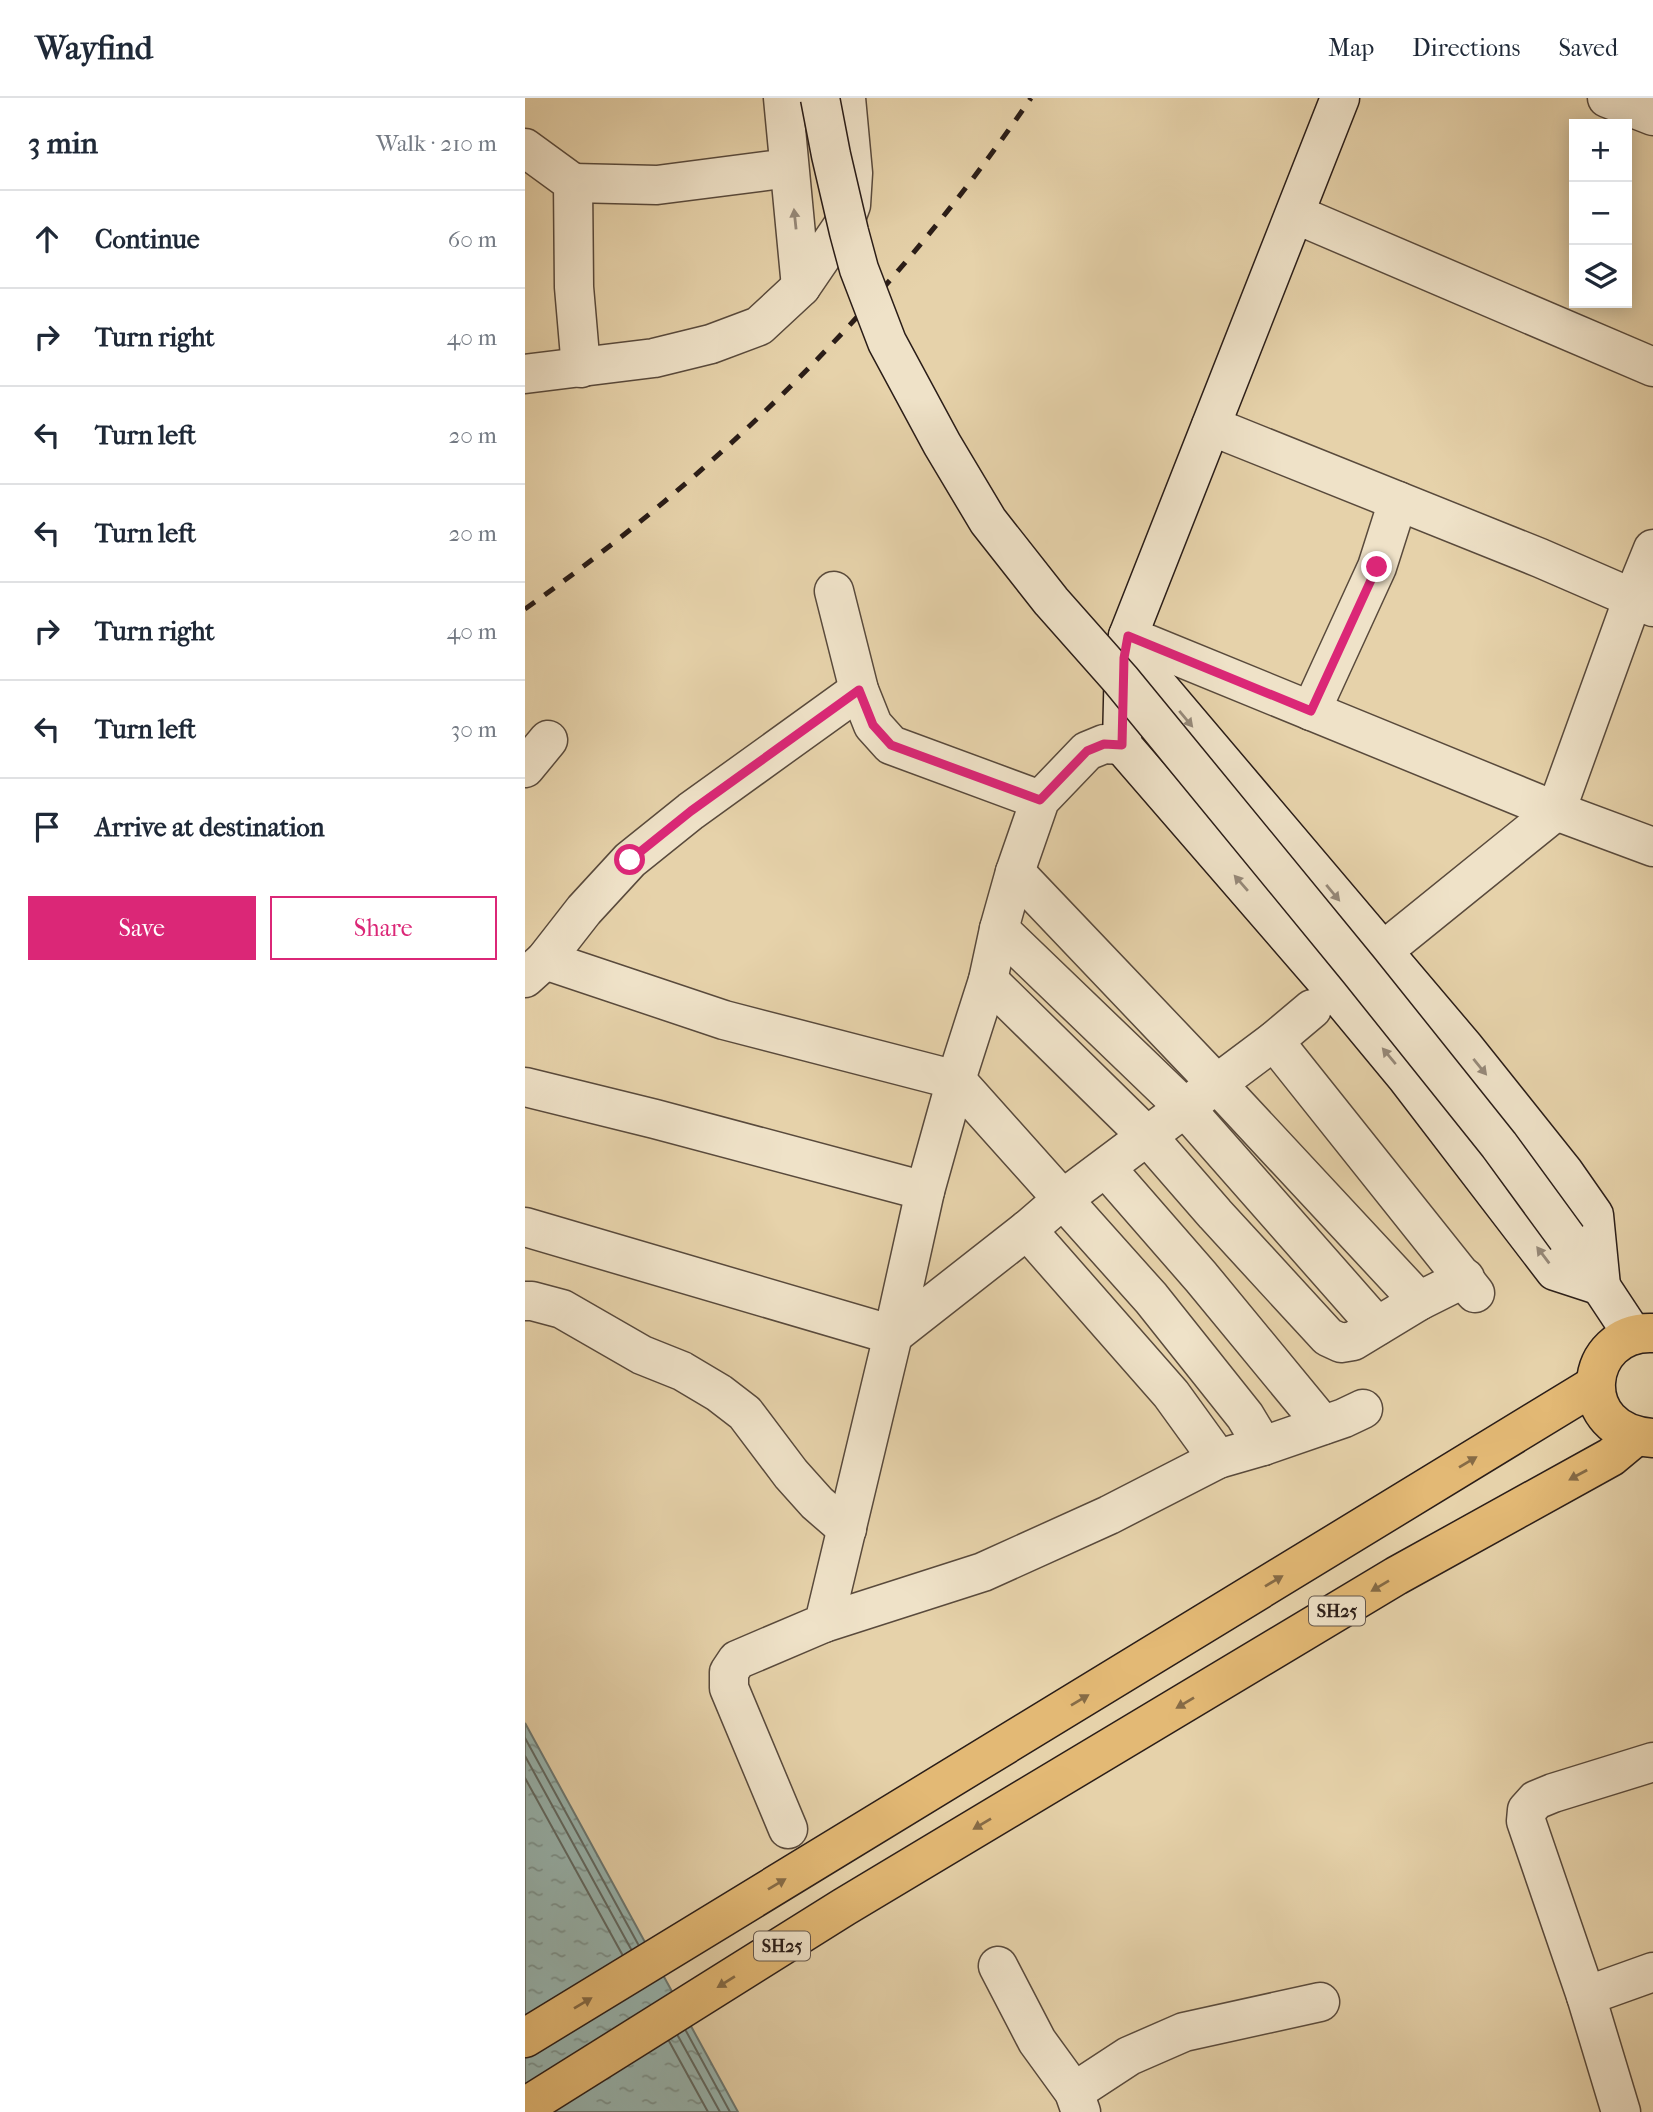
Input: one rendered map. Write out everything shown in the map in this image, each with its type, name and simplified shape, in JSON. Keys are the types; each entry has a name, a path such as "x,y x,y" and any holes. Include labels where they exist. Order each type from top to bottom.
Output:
{"main road":[{"path":"1643,1334 1618,1343 1606,1354 1598,1369 1595,1385 1598,1402 1605,1417 1618,1429 1644,1438"},
{"name":"SH25","path":"525,2038 1595,1385"},
{"name":"SH25","path":"525,2107 844,1907 1396,1576 1644,1438"}],"street":[{"path":"783,98 801,287"},
{"path":"820,98 833,166 856,257 887,342 942,444 988,521 1051,601 1121,680 1350,959 1499,1144 1601,1286 1643,1334"},
{"path":"525,374 654,358 711,344 759,326 801,287 844,224 851,205 853,173 846,98"},
{"path":"1340,98 1127,642 1122,745 1359,1020 1555,1271 1601,1286"},
{"path":"1607,98 1653,116"},
{"path":"525,148 573,183 657,185 789,168"},
{"path":"573,183 574,287 581,368"},
{"path":"1295,214 1653,367"},
{"path":"1211,426 1541,558 1643,603"},
{"path":"1311,711 1377,567 1398,501"},
{"path":"1383,951 1556,811 1643,603 1653,550"},
{"path":"834,591 859,690 873,725 891,745 1040,800"},
{"path":"1127,642 1457,1038 1564,1172 1594,1215 1601,1286"},
{"path":"1127,642 1311,711 1653,848"},
{"path":"859,690 691,811 630,860 584,909 535,969 956,1080 1151,1298 1245,1416 1263,1446"},
{"path":"824,1623 925,1191 988,980 1015,872 1040,800 1087,751 1104,744 1122,745"},
{"path":"1015,872 1419,1301"},
{"path":"999,929 1185,1108 1377,1326"},
{"path":"988,980 1148,1137 1328,1337 1341,1343 1353,1341 1419,1301 1470,1286 1274,1041"},
{"path":"893,1335 1063,1199 1274,1041 1312,1009"},
{"path":"525,1087 925,1191"},
{"path":"1106,1168 1201,1277 1323,1425"},
{"path":"525,1227 893,1335"},
{"path":"1027,1230 1171,1394 1217,1459"},
{"path":"525,1301 562,1309 642,1355 682,1371 719,1393 745,1413 791,1474 817,1503 847,1529"},
{"path":"788,1829 729,1688 729,1672 737,1660 824,1623 983,1572 1109,1515 1217,1459 1263,1446 1363,1409"},
{"path":"1621,2112 1586,1996 1526,1821 1527,1810 1536,1800 1553,1793 1653,1762"},
{"path":"998,1966 1037,2041 1077,2102 1129,2056 1184,2032 1320,2002"},
{"path":"1586,1996 1653,1972"}],"water":[{"path":"525,1723 738,2112 525,2112"}],"railway":[{"path":"525,609 598,555 668,498 736,439 801,376 863,311 922,243 978,172 1031,98"}],"route":[{"path":"630,860 691,811 859,690 873,725 891,745 1040,800 1087,751 1104,744 1122,745 1124,658 1128,636 1311,711 1377,567"}]}
